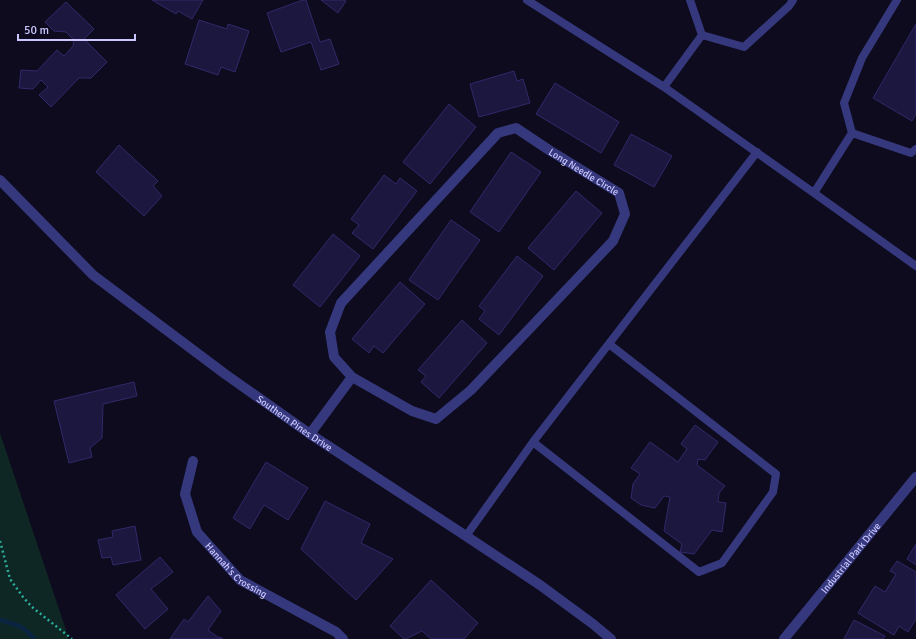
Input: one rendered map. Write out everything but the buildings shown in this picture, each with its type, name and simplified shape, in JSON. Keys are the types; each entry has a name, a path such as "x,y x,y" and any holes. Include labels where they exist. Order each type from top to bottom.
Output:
{"street":[{"name":"Long Needle Circle","path":"516,128 620,193 625,214 612,241 471,390 436,418 412,411 352,377 334,357 330,332 341,303 498,133 516,128"},
{"name":"Southern Pines Drive","path":"0,180 93,275 225,374 310,434 540,585 611,639"},
{"path":"310,434 352,377"},
{"name":"Hannah's Crossing","path":"193,461 185,494 197,532 240,580 336,632 343,639"},
{"name":"Industrial Park Drive","path":"784,639 916,477"}],"lane":[{"path":"527,0 664,87 916,266"},
{"path":"690,0 702,35"},
{"path":"702,35 744,47 789,6 793,0"},
{"path":"814,193 852,133 844,103 862,58 897,0"},
{"path":"664,87 702,35"},
{"path":"852,133 911,153 916,150"},
{"path":"466,536 533,442 757,152"},
{"path":"533,442 699,572 722,563 773,492 776,474 609,344"}],"path":[{"path":"0,541 10,579 23,597 32,608 72,639"}],"green space":[{"path":"0,433 66,630 68,639 0,639"}],"waterway":[{"path":"0,620 23,628 34,639"}]}
